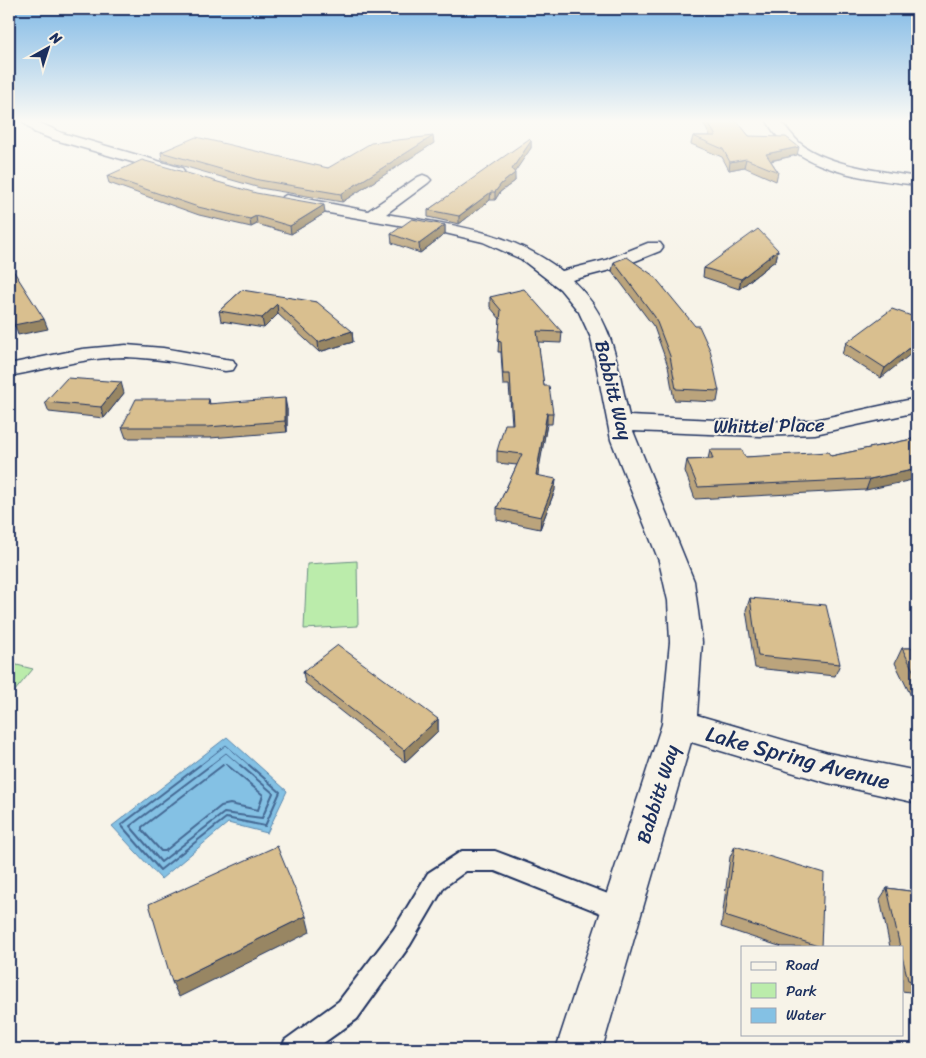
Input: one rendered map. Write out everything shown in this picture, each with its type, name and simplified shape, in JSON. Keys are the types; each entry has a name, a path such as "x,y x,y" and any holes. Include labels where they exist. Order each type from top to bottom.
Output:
{"street":[{"path":"176,170 202,178"},
{"path":"866,170 917,181"},
{"path":"372,216 423,180"},
{"name":"Babbitt Way","path":"267,196 491,238 518,251 558,278 588,310 598,328 618,423 643,490 674,563 685,616 686,674 678,724 579,1049"},
{"path":"558,278 612,264 654,247"},
{"path":"9,370 71,357 124,351 172,356 224,365"},
{"name":"Whittel Place","path":"618,423 815,428 917,406"},
{"name":"Lake Spring Avenue","path":"678,724 828,768 917,787"}],"lane":[{"path":"294,1049 348,1010 402,937 436,880 462,861 495,861 622,910"}],"green space":[{"path":"357,561 358,626 304,629 307,564"},
{"path":"9,663 33,669 9,698"}],"water":[{"path":"227,737 287,791 267,833 228,823 161,879 112,826"}],"building":[{"path":"119,170 178,170 256,193 324,205 290,226 256,216 250,219 198,207 107,176"},
{"path":"225,170 378,170 341,194 259,180"},
{"path":"484,170 513,170 515,173 501,184 495,192 491,192 459,216 428,210"},
{"path":"412,219 445,225 419,244 391,234"},
{"path":"758,229 778,250 741,279 704,268"},
{"path":"627,257 654,276 695,326 699,326 710,350 719,391 676,389 670,356 655,317 614,262"},
{"path":"9,264 44,319 14,325 13,315 9,316"},
{"path":"524,289 562,332 537,331 544,386 549,386 553,413 547,413 536,475 556,479 541,517 497,508 522,454 497,451 505,424 513,424 510,374 503,374 501,342 498,341 501,310 490,297"},
{"path":"242,290 317,302 352,331 318,342 277,304 262,318 219,311"},
{"path":"892,309 917,318 917,324 912,328 917,330 917,342 885,368 846,343"},
{"path":"67,378 121,382 101,407 45,402"},
{"path":"285,398 285,421 208,427 122,427 136,399 209,399 208,404"},
{"path":"917,438 917,469 870,479 698,487 687,460 713,459 710,450 742,450 745,457 828,452 831,456"},
{"path":"750,598 826,605 840,664 758,656"},
{"path":"338,645 438,719 404,750 303,672"},
{"path":"902,648 917,648 917,678"},
{"path":"277,846 306,916 172,982 149,904"},
{"path":"735,846 824,873 821,946 725,916"},
{"path":"887,888 917,892 917,982 908,980 904,964 904,946 900,946"}]}
